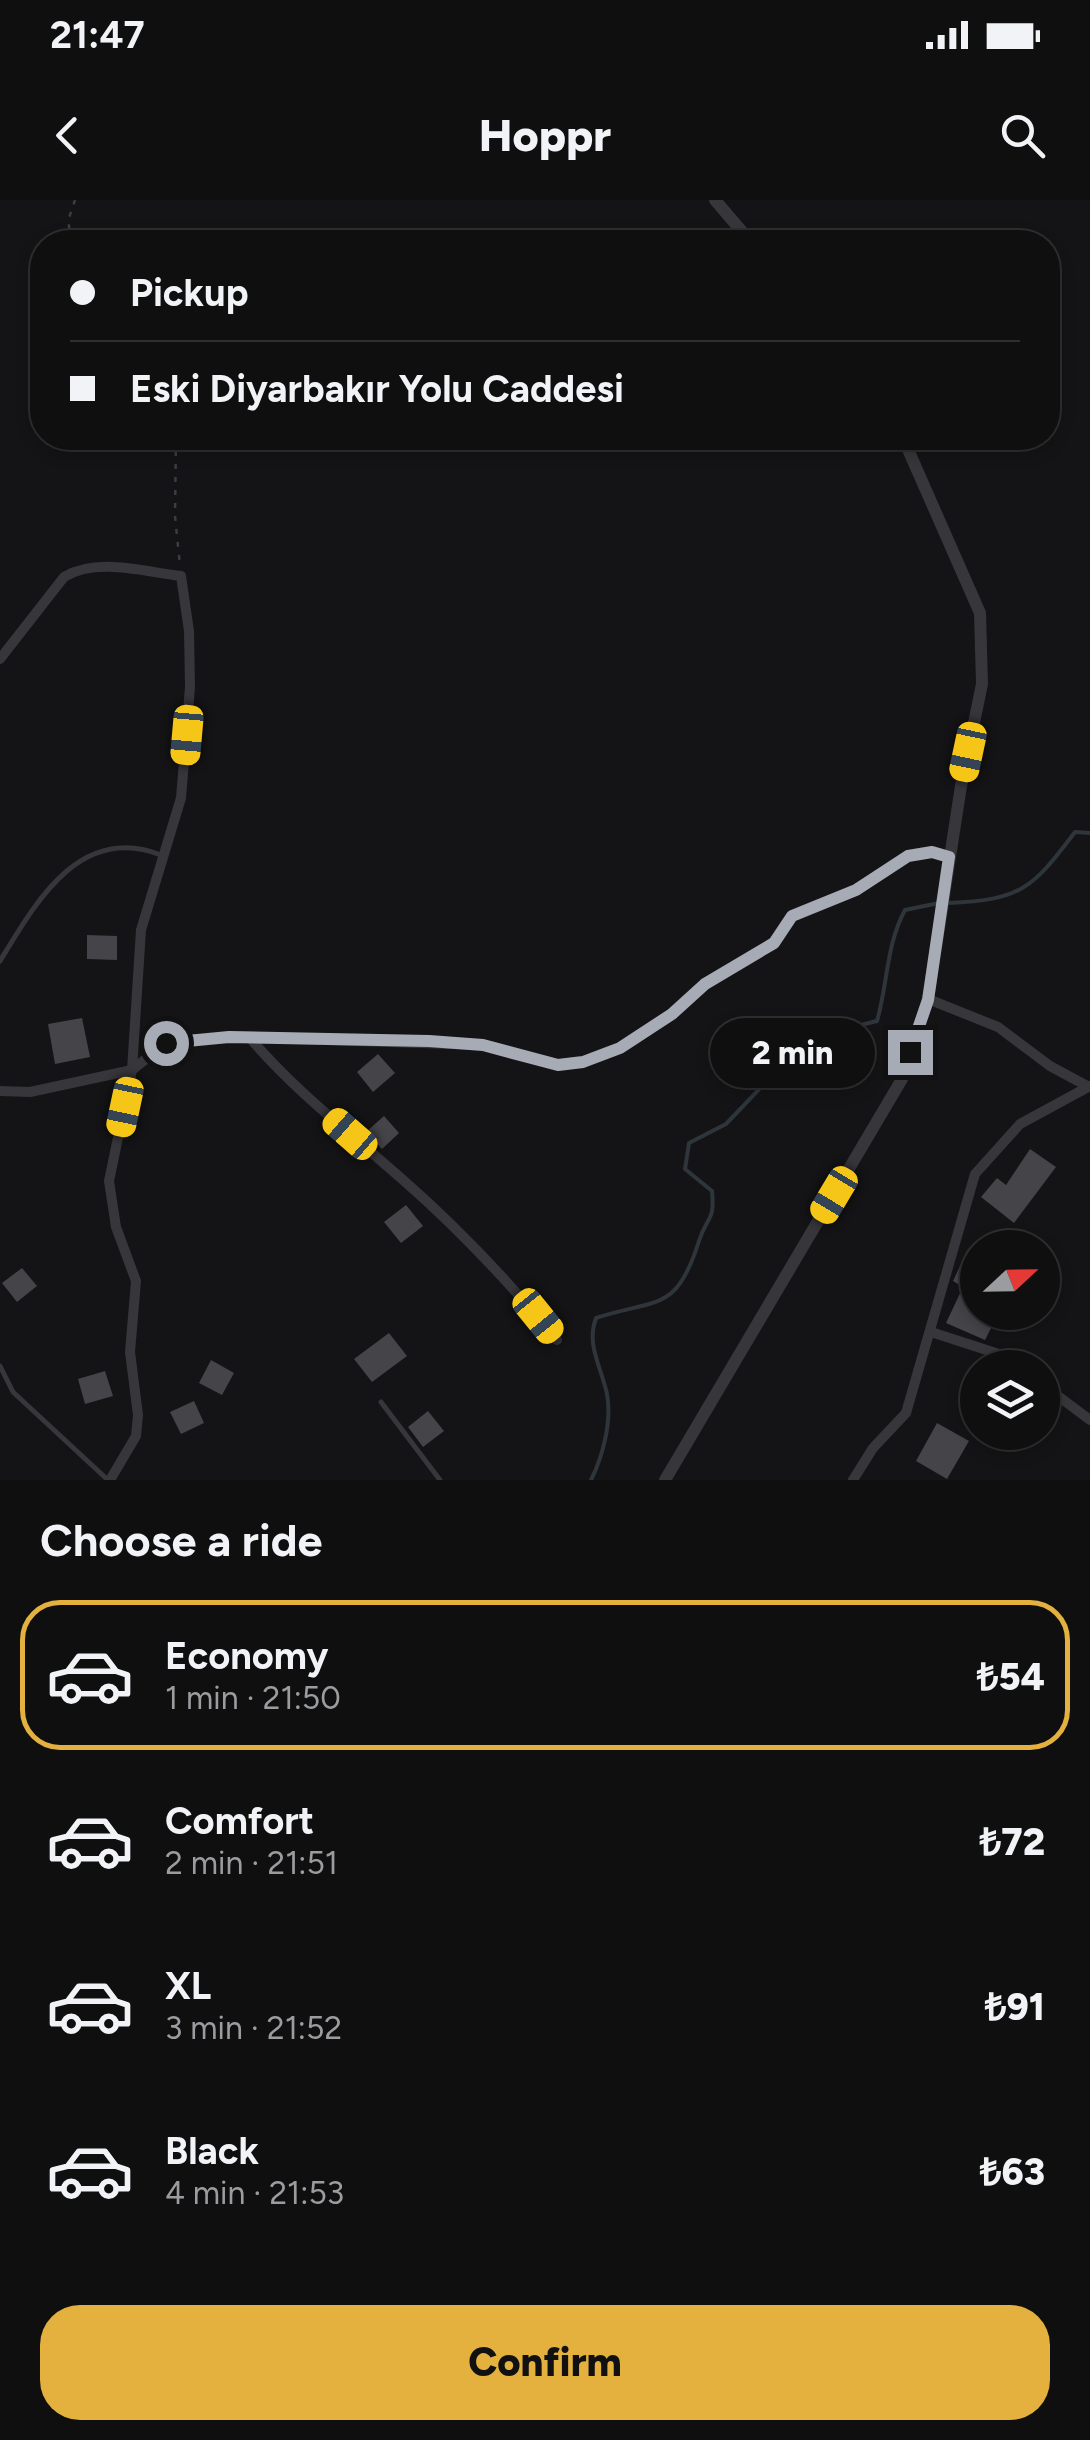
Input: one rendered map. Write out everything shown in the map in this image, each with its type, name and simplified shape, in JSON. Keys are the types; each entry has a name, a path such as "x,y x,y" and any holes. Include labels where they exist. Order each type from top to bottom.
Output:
{"street":[{"path":"715,200 740,230"},
{"path":"664,1480 902,1078 928,1000 949,857 982,684 980,613 908,450"},
{"path":"0,659 64,578 78,570 94,567 181,576 189,631 189,714 181,798 141,930 132,1070 109,1182 116,1227 136,1281 130,1352 138,1415 136,1436 109,1480"},
{"path":"0,1091 30,1092 132,1070 166,1043 250,1038 447,1042 483,1045 558,1065 583,1062 620,1048 672,1014 705,984 774,943 792,916 856,890 908,856 932,852 949,857"},
{"path":"928,1000 998,1027 1050,1066 1090,1086"},
{"path":"250,1038 280,1073 406,1182 519,1293 557,1340"},
{"path":"853,1480 873,1448 906,1413 975,1174 1020,1124 1090,1086"},
{"path":"931,1332 986,1350"},
{"path":"1060,1398 1090,1420"}],"lane":[{"path":"0,960 43,894 78,862 100,849 119,847 164,856"},
{"path":"0,1366 13,1392 109,1480"},
{"path":"381,1402 440,1480"}],"path":[{"path":"70,230 74,200"},
{"path":"176,450 175,516 181,576"}],"building":[{"path":"87,935 117,936 117,960 87,959"},
{"path":"82,1018 90,1057 55,1064 48,1024"},
{"path":"378,1054 395,1073 373,1092 357,1072"},
{"path":"384,1116 399,1133 382,1149 366,1132"},
{"path":"1030,1149 1056,1167 1014,1223 981,1197 997,1178 1006,1185"},
{"path":"406,1205 423,1226 401,1243 384,1222"},
{"path":"960,1266 960,1285 953,1281"},
{"path":"22,1268 37,1286 17,1302 2,1283"},
{"path":"960,1293 960,1329 946,1323"},
{"path":"962,1330 990,1330 985,1340"},
{"path":"389,1333 407,1356 372,1382 354,1359"},
{"path":"211,1360 234,1373 222,1395 199,1383"},
{"path":"105,1371 113,1396 85,1404 78,1379"},
{"path":"194,1401 204,1423 181,1434 170,1412"},
{"path":"428,1411 444,1431 423,1447 408,1427"},
{"path":"937,1423 960,1436 960,1450 964,1450 947,1479 916,1461"}],"waterway":[{"path":"948,903 993,899 1023,888 1047,867 1075,832 1090,833"},
{"path":"591,1480 603,1449 608,1415 607,1394 594,1347 596,1318 649,1304 672,1292 682,1281 711,1214 712,1191 685,1169 689,1143 726,1124 767,1081 800,1063 825,1039 877,1021 891,950 905,910 939,903"}],"route":[{"path":"166,1043 229,1037 429,1041 483,1045 558,1065 583,1062 620,1048 672,1014 705,984 774,943 792,916 856,890 908,856 932,852 949,857 928,1000 910,1052"}]}
